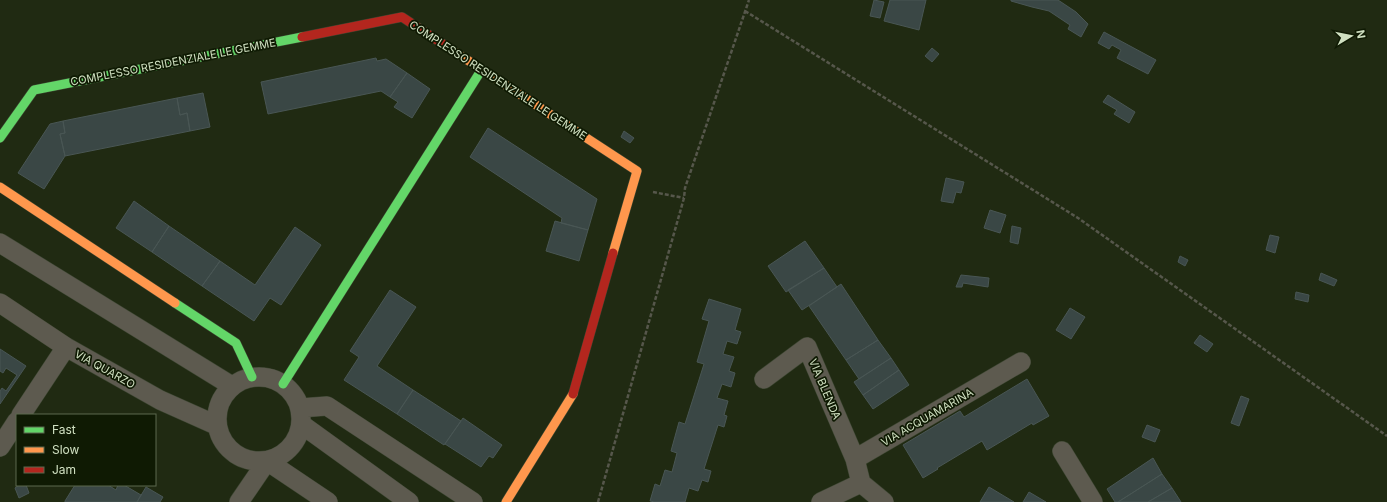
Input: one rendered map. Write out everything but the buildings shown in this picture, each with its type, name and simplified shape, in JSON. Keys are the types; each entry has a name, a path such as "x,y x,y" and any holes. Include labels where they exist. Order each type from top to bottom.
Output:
{"street":[{"name":"COMPLESSO RESIDENZIALE LE GEMME","path":"0,138 34,90 402,17 636,171 573,393 506,502"},
{"path":"283,384 482,69"},
{"path":"0,187 236,343 252,377"},
{"path":"0,243 232,386"},
{"name":"VIA QUARZO","path":"0,303 66,347 160,400 216,425"},
{"path":"22,414 66,347"},
{"name":"VIA BLENDA","path":"764,379 807,347 855,459"},
{"name":"VIA ACQUAMARINA","path":"855,459 1021,362"},
{"path":"262,376 283,384 290,390 296,399 300,416 297,437 290,448 279,456 266,461 253,461 240,457 228,449 220,438 216,425 217,410 222,397 232,386 241,380 252,377 262,376"},
{"path":"300,416 327,406 473,502"},
{"path":"300,416 409,502"},
{"path":"0,446 16,422"},
{"path":"1062,451 1093,502"},
{"path":"855,459 861,483 884,502"},
{"path":"239,502 266,461"},
{"path":"266,461 328,502"},
{"path":"821,502 861,483"}],"path":[{"path":"598,502 684,198 685,188 748,0"},
{"path":"745,11 1078,218 1387,436"},
{"path":"632,187 684,198"}],"traffic: fast":[{"path":"0,138 34,90 302,37"},
{"path":"283,384 482,69"},
{"path":"175,303 236,343 252,377"}],"traffic: slow":[{"path":"452,50 637,171 613,253"},
{"path":"0,187 175,303"},
{"path":"506,502 573,394"}],"traffic: jam":[{"path":"302,37 402,17 452,50"},
{"path":"573,394 613,253"}]}
